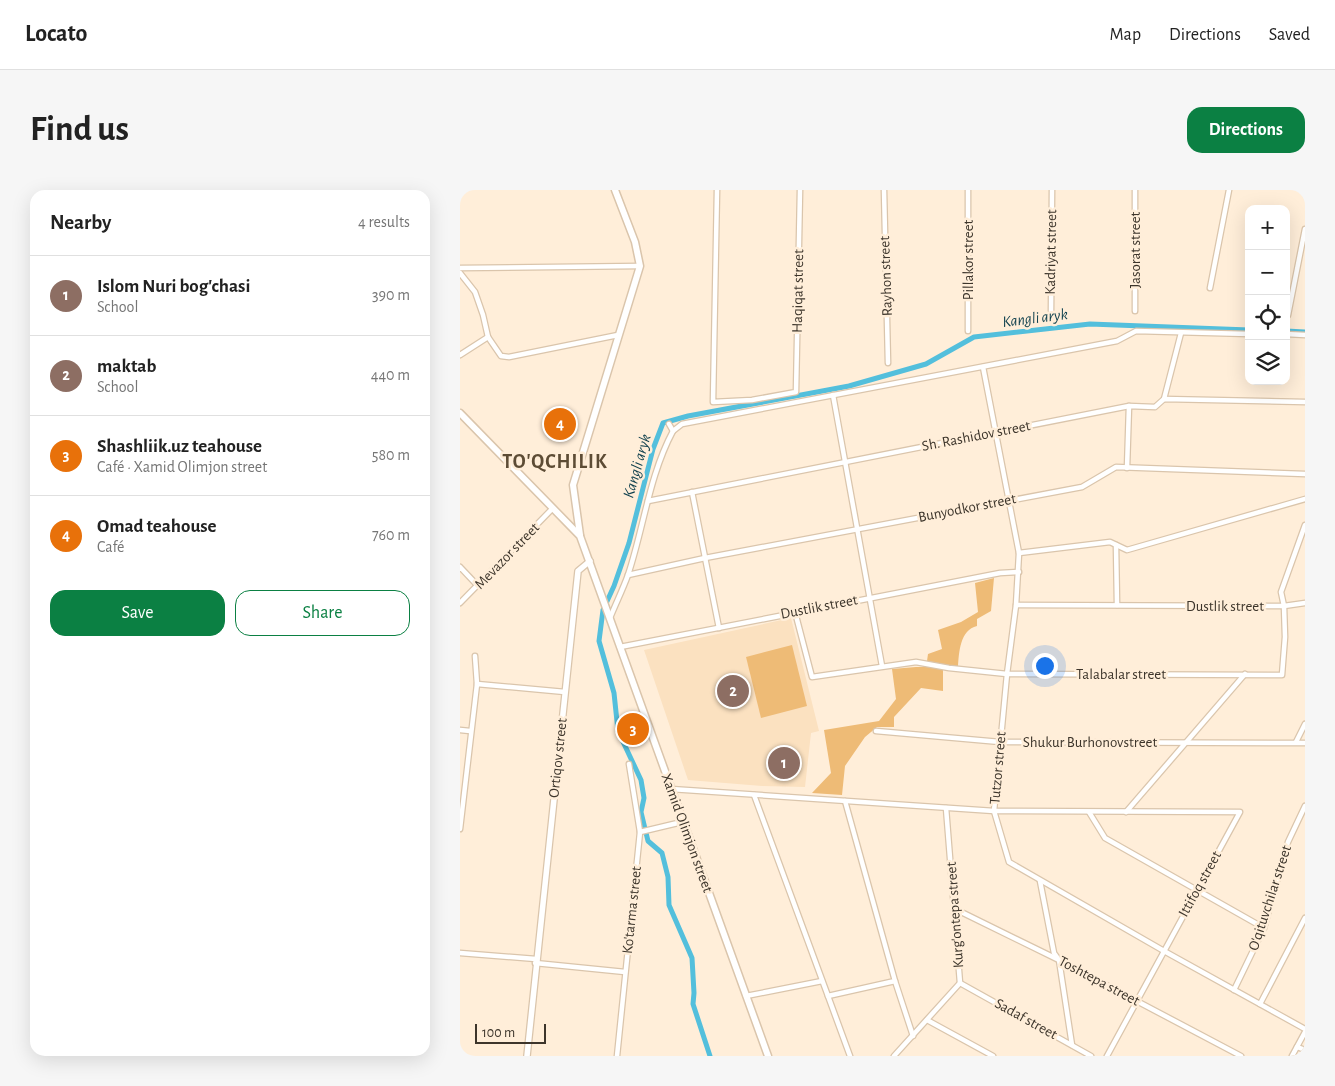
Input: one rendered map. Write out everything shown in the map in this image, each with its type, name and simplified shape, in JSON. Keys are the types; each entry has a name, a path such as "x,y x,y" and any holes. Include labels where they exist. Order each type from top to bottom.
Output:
{"main road":[{"path":"590,561 580,536 573,485 640,266 635,242 615,190"},
{"path":"460,414 580,536"},
{"name":"Xamid Olimjon street","path":"590,561 682,822 768,1056"}],"street":[{"name":"Haqiqat street","path":"717,190 713,402 752,400 796,392 800,190"},
{"name":"Rayhon street","path":"884,190 888,363"},
{"name":"Pillakor street","path":"968,190 968,331"},
{"name":"Kadriyat street","path":"1051,315 1052,190"},
{"name":"Jasorat street","path":"1134,190 1135,311"},
{"path":"1210,288 1229,190"},
{"path":"1290,305 1305,229"},
{"path":"460,268 640,266"},
{"path":"460,273 475,292 488,337 501,356 509,357 618,335"},
{"path":"610,618 628,575 662,451 673,431 682,424 1117,341 1136,331 1245,334"},
{"path":"1164,399 1181,333"},
{"path":"1290,334 1305,335"},
{"path":"460,355 488,337"},
{"name":"Tutzor street","path":"983,366 1019,553 1016,605 1007,674 994,811 1009,862 1305,1030"},
{"path":"833,395 882,666"},
{"name":"Sh. Rashidov street","path":"648,501 1129,406 1155,407 1164,399 1305,402"},
{"path":"1127,468 1129,406"},
{"path":"670,424 673,431"},
{"name":"Bunyodkor street","path":"628,575 705,558 1082,487 1116,467 1305,474"},
{"path":"692,492 719,628"},
{"path":"1019,553 1110,542 1127,550 1305,499"},
{"name":"Mevazor street","path":"460,603 553,508"},
{"path":"1284,606 1281,592 1305,525"},
{"path":"1116,545 1117,606"},
{"name":"Ortiqov street","path":"527,1056 578,571 590,561"},
{"path":"460,567 478,586"},
{"name":"Dustlik street","path":"620,647 1000,573 1019,572"},
{"name":"Dustlik street","path":"1016,605 1284,606 1305,603"},
{"name":"Talabalar street","path":"794,612 812,677 916,662 949,668 1007,674 1282,675 1285,637 1284,606"},
{"path":"460,829 477,684 475,656"},
{"path":"671,789 994,811 1126,812 1245,674"},
{"path":"477,684 565,692"},
{"path":"1296,742 1305,724"},
{"path":"460,730 470,731"},
{"name":"Shukur Burhonovstreet","path":"876,731 1000,742 1305,743"},
{"name":"Ko'tarma street","path":"617,1056 625,972 644,831 629,764"},
{"path":"754,795 850,1056"},
{"path":"845,801 895,981 913,1036"},
{"name":"O'qituvchilar street","path":"1234,990 1264,928 1288,842 1305,806"},
{"name":"Kurg'ontepa street","path":"894,1056 960,983 956,909 946,808"},
{"path":"1089,812 1105,838 1264,928"},
{"name":"Ittifoq street","path":"1107,1056 1240,812 1126,812"},
{"path":"644,831 682,822"},
{"path":"1040,881 1054,953 1059,960 1072,1045"},
{"name":"Toshtepa street","path":"956,909 1059,960 1241,1056"},
{"path":"1260,1004 1305,918"},
{"path":"460,953 625,972"},
{"path":"746,996 822,981"},
{"path":"828,996 895,981"},
{"name":"Sadaf street","path":"960,983 1091,1056"},
{"path":"927,1020 993,1056"},
{"path":"1292,1056 1305,1030"},
{"path":"1297,1047 1305,1050"}],"shaded area":[{"path":"994,578 991,611 977,619 977,626 971,628 964,637 960,648 958,667 927,661 928,654 942,649 938,630 961,622 978,612 975,583"},
{"path":"791,618 819,731 811,733 805,787 762,786 688,780 644,650"},
{"path":"792,645 807,706 761,718 746,657"},
{"path":"931,667 943,670 943,691 921,688 894,717 894,727 877,727 865,737 845,766 842,795 812,793 831,773 824,730 879,721 896,699 892,669"}],"waterway":[{"name":"Kangli aryk","path":"710,1056 693,1004 692,958 669,905 668,877 662,853 648,841 641,812 644,798 641,780 618,731 614,693 599,641 603,610 614,586 629,543 653,449 663,423 688,416 849,386 926,364 974,337 1090,324 1245,330"},
{"name":"Kangli aryk","path":"1290,331 1305,332"}],"place":[{"name":"Omad teahouse","path":"560,424"},
{"name":"maktab","path":"733,691"},
{"name":"Shashliik.uz teahouse","path":"633,729"},
{"name":"Islom Nuri bog'chasi","path":"784,763"}],"district":[{"name":"TO'QCHILIK","path":"555,462"}]}
